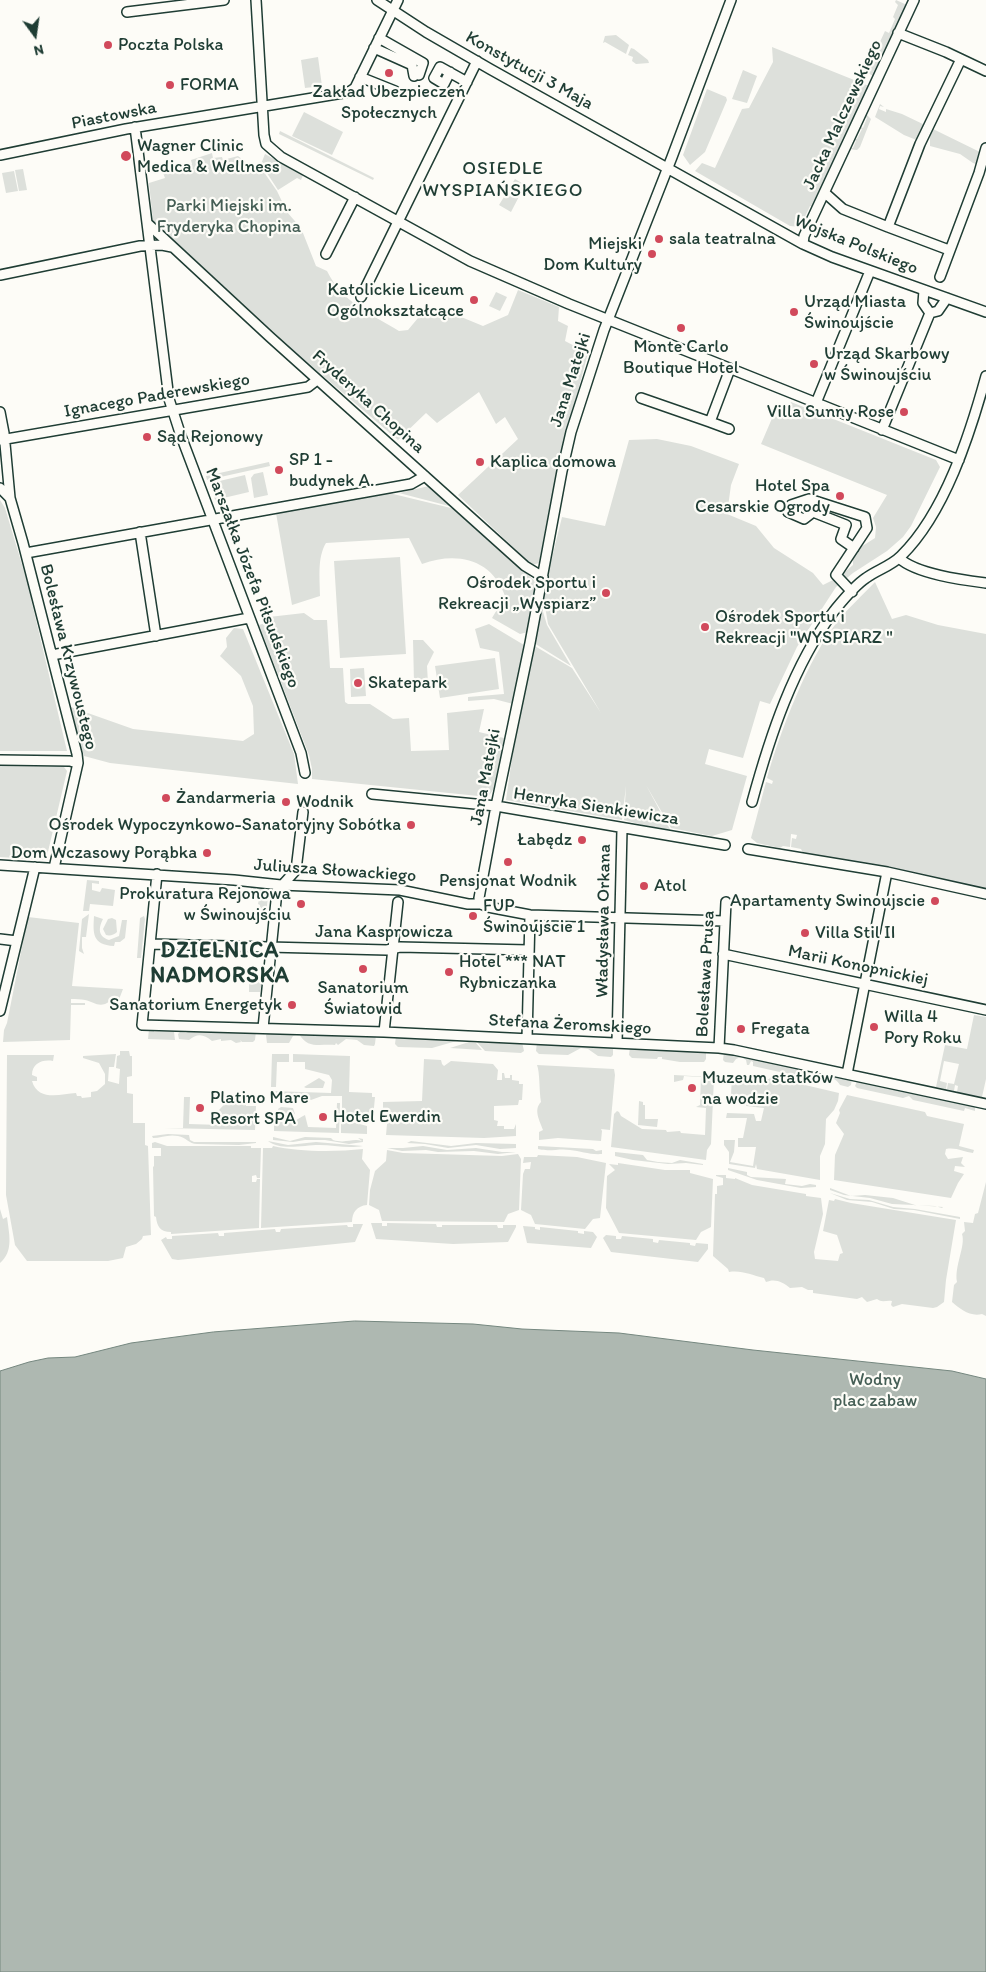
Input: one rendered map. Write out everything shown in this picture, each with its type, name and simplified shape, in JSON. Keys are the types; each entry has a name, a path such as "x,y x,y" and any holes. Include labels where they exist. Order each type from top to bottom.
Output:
{"street":[{"path":"127,12 224,0"},
{"path":"256,0 264,135 266,144 270,149 463,258 568,304 959,460"},
{"name":"Konstytucji 3 Maja","path":"377,0 477,61 667,167"},
{"name":"Piastowska","path":"0,156 135,127 349,92 356,88 360,76 398,0"},
{"name":"Jana Matejki","path":"481,904 479,898 496,806 544,576 555,505 571,432 608,319 731,0"},
{"name":"Jacka Malczewskiego","path":"803,244 804,236 914,0"},
{"path":"898,33 986,71"},
{"path":"374,48 412,65 416,75 423,63 379,38"},
{"name":"Wojska Polskiego","path":"888,227 920,144 961,59"},
{"path":"361,297 477,61"},
{"path":"450,72 467,82"},
{"path":"360,76 395,91"},
{"name":"Marszałka Józefa Piłsudskiego","path":"135,127 169,399 300,753 305,773"},
{"name":"Wojska Polskiego","path":"940,277 979,173 986,148"},
{"name":"Wojska Polskiego","path":"667,167 803,244 870,271 986,312"},
{"name":"Wojska Polskiego","path":"825,193 843,209 949,250"},
{"path":"326,254 355,197"},
{"name":"Fryderyka Chopina","path":"147,223 317,380 525,566 544,576"},
{"path":"150,246 155,240 164,239"},
{"path":"0,275 140,246 174,248"},
{"path":"816,403 870,271"},
{"path":"924,290 923,303 930,313"},
{"path":"930,313 938,311 947,298"},
{"path":"882,430 930,313"},
{"path":"710,422 730,369"},
{"path":"752,802 771,739 797,676 828,619 866,578 899,558 912,545 927,524 959,460 986,376"},
{"name":"Ignacego Paderewskiego","path":"2,439 308,387 317,380"},
{"path":"641,398 729,429"},
{"path":"0,412 10,498"},
{"path":"26,552 411,484 425,476"},
{"name":"Bolesława Krzywoustego","path":"0,488 10,498 26,552 77,754 78,763 54,868"},
{"path":"852,592 836,575 854,548 867,528 865,516 809,499 790,509 804,519 813,512 846,524 841,539 854,548"},
{"path":"140,532 156,636"},
{"path":"899,558 910,566 947,577 986,583"},
{"path":"52,655 249,618"},
{"path":"0,760 70,761 78,763"},
{"name":"Henryka Sienkiewicza","path":"372,794 496,806 725,846"},
{"path":"263,1028 277,891 294,874 298,865 303,812"},
{"name":"Władysława Orkana","path":"617,1043 622,829"},
{"path":"748,849 887,872 986,894"},
{"name":"Juliusza Słowackiego","path":"0,865 157,874 281,885 400,890 468,904 481,904 530,915 724,921"},
{"path":"0,1011 34,868"},
{"path":"847,1074 887,872"},
{"path":"150,944 157,874"},
{"path":"384,1032 398,902"},
{"name":"Bolesława Prusa","path":"710,921 718,916 726,902 719,1048"},
{"path":"526,1039 530,915"},
{"path":"0,939 17,942"},
{"name":"Jana Kasprowicza","path":"150,944 387,950 400,946 528,950"},
{"name":"Stefana Żeromskiego","path":"150,944 142,1025 384,1032 719,1048 986,1104"},
{"name":"Marii Konopnickiej","path":"723,954 986,1010"}],"green space":[{"path":"896,0 907,5 873,76 865,71 885,31 889,33 898,5 895,2"},
{"path":"616,35 629,45 626,54 605,42 603,43 605,36"},
{"path":"772,47 869,86 814,207 810,206 800,227 790,226 695,171 702,163 715,168 742,109 749,108 773,62"},
{"path":"631,48 648,60 649,63 636,64 632,61 633,57 628,55"},
{"path":"318,57 322,86 305,88 301,60"},
{"path":"743,70 757,76 747,103 732,99"},
{"path":"707,89 726,97 727,100 705,152 690,165 683,155"},
{"path":"880,104 884,107 880,106 879,109 902,114 927,126 919,141 904,135 875,117"},
{"path":"304,112 343,132 332,155 292,136"},
{"path":"865,113 871,119 860,147 857,150 848,149 849,147 853,148 856,141 853,138 857,139 862,129 858,128 859,126 863,128 867,118 864,116"},
{"path":"933,129 982,153 979,165 960,154 930,146 930,136"},
{"path":"280,131 374,178 373,180 279,134"},
{"name":"Parki Miejski im. Fryderyka Chopina","path":"212,153 213,158 222,157 223,160 238,156 255,169 259,165 277,191 287,212 301,228 316,266 327,271 333,282 349,299 368,313 399,331 408,330 418,318 428,311 454,314 483,326 508,315 518,290 559,307 558,321 568,326 565,341 588,353 557,469 539,563 532,565 458,495 518,439 505,417 496,424 479,392 437,423 426,413 398,440 302,358 153,221 149,183 165,178 163,173 192,164 191,160"},
{"path":"265,154 303,175 301,180 297,178 278,190 261,164"},
{"path":"23,169 27,190 19,191 15,170"},
{"path":"14,171 18,191 6,193 2,173"},
{"path":"515,179 525,185 511,212 499,205"},
{"path":"496,292 507,297 500,311 489,306"},
{"path":"791,402 936,460 940,467 911,526 903,537 887,551 853,573 836,587 797,647 770,704 760,701 743,758 709,749 705,764 747,776 732,830 712,836 671,828 646,785 672,833 624,820 626,786 622,820 506,800 519,709 533,645 572,668 601,713 548,624 543,594 562,517 605,526 629,440 657,439 691,446 739,464 731,485 727,514 756,526 774,548 813,573 823,585 839,577 853,565 853,552 875,538 876,527 873,518 887,495 761,444 773,416 784,418"},
{"path":"269,462 270,466 207,480 206,476"},
{"path":"263,472 268,495 254,498 251,478 254,474"},
{"path":"245,475 249,492 215,500 211,483"},
{"path":"429,486 450,504 449,506 399,493"},
{"path":"389,493 455,509 537,583 532,631 520,634 492,618 505,596 499,583 482,566 472,561 448,558 422,564 409,538 326,543 320,562 320,596 292,605 276,513"},
{"path":"0,500 5,508 32,598 67,751 0,751"},
{"path":"400,557 406,654 340,658 334,561"},
{"path":"875,582 892,619 906,615 938,625 986,634 986,890 803,853 801,849 791,847 792,838 796,839 797,835 791,834 790,847 783,846 780,848 757,843 751,838 766,782 772,784 773,781 767,778 779,739 806,675 827,636 838,621"},
{"path":"541,605 547,625 571,666 534,643"},
{"path":"304,613 314,620 327,620 330,668 343,668 345,702 348,704 370,704 393,719 409,718 411,751 449,750 447,713 484,709 479,732 504,738 495,787 488,797 312,779 309,755 259,625 268,622 269,617"},
{"path":"489,624 529,648 517,705 494,699 468,701 468,697 504,694 499,652 480,648 475,629"},
{"path":"234,628 243,629 294,754 298,784 110,763 84,756 68,706 133,729 243,741 254,734 253,706 241,676 220,656 227,647 226,638"},
{"path":"413,640 423,640 434,652 427,666 428,683 414,683"},
{"path":"495,658 499,689 440,698 435,666"},
{"name":"Skatepark","path":"364,668 366,696 351,697 350,669"},
{"path":"0,766 64,767 67,771 47,856 44,860 0,857"},
{"path":"87,880 99,881 99,884 92,883 92,890 100,892 102,888 115,890 113,906 90,904 89,911 83,911"},
{"path":"251,887 269,888 266,914 259,913 260,894 258,892 250,892"},
{"path":"89,914 86,937 82,937 84,954 79,951 82,919"},
{"path":"94,916 103,919 100,931 102,936 109,940 119,936 122,920 127,920 125,938 120,942 115,942 114,946 98,941 94,933"},
{"path":"144,916 141,958 137,958 140,918"},
{"path":"28,917 79,923 72,986 123,989 118,1002 110,1001 100,1005 71,999 71,1003 85,1003 85,1005 71,1005 70,1040 3,1042"},
{"path":"108,919 116,920 117,932 112,935 106,935 103,929"},
{"path":"249,979 262,980 260,992 249,992"},
{"path":"974,1015 986,1017 986,1079 982,1097 957,1092 958,1086 955,1085 954,1091 947,1089 948,1083 954,1084 959,1064 944,1061 940,1081 947,1083 946,1089 936,1087 945,1045 967,1049"},
{"path":"149,1029 154,1029 154,1032 174,1032 175,1040 148,1039"},
{"path":"194,1029 256,1031 253,1042 242,1042 240,1040 241,1042 236,1043 231,1040 221,1041 221,1039 212,1041 200,1035 189,1040 179,1039 178,1034 180,1032 186,1033"},
{"path":"269,1032 376,1035 374,1046 364,1045 357,1040 346,1039 338,1045 336,1043 335,1045 319,1045 306,1042 299,1034 293,1036 289,1043 267,1043 266,1035"},
{"path":"396,1036 522,1042 524,1051 521,1053 485,1051 476,1041 460,1040 432,1048 398,1047 395,1044"},
{"path":"469,1042 476,1043 482,1050 450,1048"},
{"path":"537,1042 613,1046 613,1055 611,1057 598,1056 588,1049 581,1048 568,1055 539,1054 536,1051"},
{"path":"630,1047 642,1050 647,1048 706,1051 706,1059 704,1062 680,1062 662,1059 662,1057 657,1059 632,1058 629,1055"},
{"path":"120,1051 129,1051 130,1056 132,1056 132,1076 127,1077 127,1093 133,1094 133,1123 145,1123 145,1145 148,1146 151,1235 143,1236 136,1244 126,1247 123,1258 108,1261 27,1261 15,1245 6,1195 7,1055 54,1055 53,1061 42,1061 34,1067 32,1075 37,1077 37,1081 32,1081 35,1088 45,1094 76,1093 77,1096 82,1098 91,1097 91,1092 97,1091 105,1084 105,1074 99,1063 83,1058 83,1056 116,1054 114,1067 109,1067 108,1081 119,1084 120,1069 116,1068 117,1056 120,1055"},
{"path":"724,1052 852,1078 851,1085 848,1087 840,1085 831,1078 819,1081 811,1079 808,1075 802,1077 753,1066 751,1061 747,1065 746,1060 741,1057 733,1063 725,1062 723,1060"},
{"path":"272,1054 289,1054 289,1062 277,1062 276,1087 271,1087"},
{"path":"293,1054 350,1056 349,1092 372,1093 372,1097 375,1097 373,1118 367,1124 342,1116 342,1096 322,1096 311,1100 303,1094 303,1099 292,1099 291,1096 271,1094 271,1091 331,1093 332,1080 329,1075 305,1069 305,1062 293,1062"},
{"path":"424,1059 441,1060 444,1066 451,1061 493,1064 498,1070 497,1080 502,1080 502,1073 504,1073 505,1078 510,1078 510,1075 512,1075 512,1080 523,1084 522,1100 519,1100 518,1105 494,1106 494,1120 498,1121 497,1126 504,1126 504,1129 514,1129 516,1124 516,1136 484,1138 386,1135 387,1124 383,1119 383,1102 422,1101"},
{"path":"537,1065 614,1069 610,1130 601,1129 601,1141 558,1138 539,1140 539,1132 543,1130 537,1112 541,1102"},
{"path":"674,1075 711,1077 714,1078 711,1144 707,1150 706,1160 611,1147 614,1114 617,1111 621,1116 642,1129 666,1130 667,1132 680,1131 681,1133 705,1135 706,1108 696,1107 700,1105 701,1077 684,1076 683,1080 674,1082"},
{"path":"732,1077 769,1079 771,1077 839,1093 834,1110 826,1119 825,1144 820,1156 820,1180 757,1169 756,1164 755,1168 729,1164 729,1152 724,1145 724,1140 735,1140 734,1152 730,1162 753,1166 756,1147 738,1147 738,1138 743,1138 747,1118 726,1118 727,1113 754,1114 756,1121 761,1121 764,1108 746,1106 747,1097 738,1095 737,1101 733,1101 731,1094"},
{"path":"319,1078 325,1082 323,1088 304,1087"},
{"path":"858,1079 975,1106 975,1111 965,1108 964,1111 913,1100 909,1096 903,1098 857,1088 855,1086"},
{"path":"234,1094 238,1094 238,1101 246,1101 246,1106 256,1106 255,1130 164,1128 183,1128 184,1097 190,1097 189,1124 221,1125 221,1112 219,1110"},
{"path":"847,1095 925,1112 927,1116 964,1124 959,1146 974,1150 973,1153 957,1149 946,1149 945,1154 948,1159 963,1157 961,1163 965,1167 955,1166 954,1171 964,1174 951,1198 834,1180 835,1155 844,1134 836,1123 840,1113 839,1110"},
{"path":"639,1101 645,1105 645,1119 658,1119 657,1127 638,1125"},
{"path":"337,1103 340,1103 339,1133 274,1131 274,1119 271,1113 284,1123 290,1123 305,1115 308,1127 336,1128"},
{"path":"281,1107 293,1108 295,1114 285,1119 278,1112 278,1109"},
{"path":"341,1119 367,1126 367,1134 341,1133"},
{"path":"168,1134 189,1135 190,1140 194,1142 256,1143 239,1145 197,1144 178,1136 171,1135 153,1138 152,1136"},
{"path":"273,1137 290,1141 305,1137 362,1141 358,1138 363,1139 363,1142 349,1144 325,1140 305,1140 293,1142 273,1140"},
{"path":"268,1141 288,1145 316,1142 363,1146 319,1145 285,1147"},
{"path":"411,1141 451,1146 476,1143 516,1144 516,1148 500,1149 476,1145 448,1148 407,1143"},
{"path":"155,1142 167,1146 251,1146 251,1148 261,1148 260,1178 257,1178 256,1175 252,1176 252,1182 260,1179 259,1228 171,1234 171,1232 162,1230 154,1216 154,1156 161,1156 161,1148 152,1148 152,1143"},
{"path":"273,1146 317,1151 363,1149 362,1159 370,1170 367,1205 356,1210 352,1222 261,1228 263,1148 272,1148"},
{"path":"423,1146 447,1150 476,1148 516,1152 498,1154 474,1151 402,1151 387,1148"},
{"path":"538,1146 602,1150 602,1154 566,1150 542,1150 538,1149"},
{"path":"387,1150 403,1153 502,1156 518,1154 521,1159 519,1210 508,1214 504,1222 382,1221 379,1210 369,1205 370,1190 375,1171 386,1161"},
{"path":"615,1152 643,1155 647,1160 658,1162 672,1163 680,1160 703,1165 686,1163 668,1164 633,1160 615,1156"},
{"path":"538,1155 577,1157 606,1163 600,1218 593,1219 585,1229 535,1224 531,1215 521,1210 523,1174 525,1169 530,1169 531,1162 523,1163 524,1157 537,1157"},
{"path":"618,1163 665,1170 690,1170 690,1173 713,1179 711,1227 701,1232 696,1240 619,1233 606,1208 607,1176 615,1170 609,1164 618,1165"},
{"path":"728,1168 747,1172 747,1175 751,1177 786,1179 785,1184 802,1186 810,1184 816,1185 816,1187 801,1188 757,1180 728,1170"},
{"path":"716,1175 726,1175 726,1178 735,1178 752,1185 821,1198 823,1214 814,1252 815,1259 838,1261 840,1254 843,1253 837,1235 823,1231 829,1200 834,1201 835,1199 956,1220 944,1302 933,1308 902,1304 893,1307 891,1305 892,1301 877,1299 867,1302 862,1297 857,1299 813,1293 813,1290 802,1287 790,1288 779,1281 766,1282 764,1278 746,1273 729,1272 713,1256 715,1194 717,1194 717,1186 723,1185 723,1178"},
{"path":"986,1182 986,1316 969,1313 952,1302 954,1285 957,1282 957,1269 963,1239 962,1234 965,1231 964,1222 973,1223 975,1214 978,1213"},
{"path":"830,1188 850,1196 830,1190"},
{"path":"830,1193 850,1199 869,1200 893,1207 915,1209 960,1217 960,1219 914,1210 894,1209 872,1202 847,1200"},
{"path":"865,1195 893,1198 915,1205 892,1204 870,1198 852,1196"},
{"path":"0,1209 3,1219 7,1217 10,1242 7,1253 0,1263"},
{"path":"371,1223 382,1223 382,1226 387,1226 387,1223 436,1224 437,1227 442,1227 442,1225 497,1225 498,1228 503,1228 503,1225 516,1225 516,1227 508,1242 453,1244 376,1239"},
{"path":"353,1224 363,1224 355,1242 178,1260 172,1259 161,1240 166,1237 167,1239 172,1239 172,1236 218,1233 219,1236 224,1236 224,1233 275,1229 276,1232 280,1232 281,1229 347,1225 348,1227 353,1227"},
{"path":"523,1226 535,1227 535,1229 540,1230 540,1227 578,1231 578,1233 584,1234 584,1231 593,1232 597,1237 591,1248 527,1243"},
{"path":"606,1235 616,1236 616,1239 621,1239 622,1236 653,1239 653,1242 658,1243 659,1240 690,1243 690,1245 695,1246 696,1243 708,1244 708,1249 698,1262 611,1252 603,1238"}],"shaded area":[{"path":"355,1321 473,1324 522,1329 619,1333 753,1350 952,1371 986,1379 986,1972 0,1972 0,1371 29,1362 48,1358 75,1357 131,1343 213,1332"}],"place":[{"name":"Poczta Polska","path":"108,45"},
{"name":"Zakład Ubezpieczeń Społecznych","path":"389,73"},
{"name":"FORMA","path":"170,85"},
{"name":"Wagner Clinic Medica & Wellness","path":"126,156"},
{"name":"sala teatralna","path":"659,239"},
{"name":"Miejski Dom Kultury","path":"652,254"},
{"name":"Katolickie Liceum Ogólnokształcące","path":"474,300"},
{"name":"Urząd Miasta Świnoujście","path":"794,312"},
{"name":"Monte Carlo Boutique Hotel","path":"681,328"},
{"name":"Urząd Skarbowy w Świnoujściu","path":"814,364"},
{"name":"Villa Sunny Rose","path":"904,412"},
{"name":"Sąd Rejonowy","path":"147,437"},
{"name":"Kaplica domowa","path":"480,462"},
{"name":"SP 1 - budynek A.","path":"279,470"},
{"name":"Hotel Spa Cesarskie Ogrody","path":"840,496"},
{"name":"Ośrodek Sportu i Rekreacji „Wyspiarz”","path":"606,593"},
{"name":"Ośrodek Sportu i Rekreacji \"WYSPIARZ \"","path":"705,627"},
{"name":"Skatepark","path":"358,683"},
{"name":"Żandarmeria","path":"166,798"},
{"name":"Wodnik","path":"286,802"},
{"name":"Ośrodek Wypoczynkowo-Sanatoryjny Sobótka","path":"411,825"},
{"name":"Łabędz","path":"582,840"},
{"name":"Dom Wczasowy Porąbka","path":"207,853"},
{"name":"Pensjonat Wodnik","path":"508,862"},
{"name":"Atol","path":"644,886"},
{"name":"Apartamenty Swinoujscie","path":"935,901"},
{"name":"Prokuratura Rejonowa w Świnoujściu","path":"301,904"},
{"name":"FUP Świnoujście 1","path":"473,916"},
{"name":"Villa Stil II","path":"805,933"},
{"name":"Sanatorium Światowid","path":"363,969"},
{"name":"Hotel *** NAT Rybniczanka","path":"449,972"},
{"name":"Sanatorium Energetyk","path":"292,1005"},
{"name":"Willa 4 Pory Roku","path":"874,1027"},
{"name":"Fregata","path":"741,1029"},
{"name":"Muzeum statków na wodzie","path":"692,1088"},
{"name":"Platino Mare Resort SPA","path":"200,1108"},
{"name":"Hotel Ewerdin","path":"323,1117"}],"district":[{"name":"OSIEDLE WYSPIAŃSKIEGO","path":"503,180"},
{"name":"DZIELNICA NADMORSKA","path":"220,964"}],"park label":[{"name":"Wodny plac zabaw","path":"875,1390"}]}
